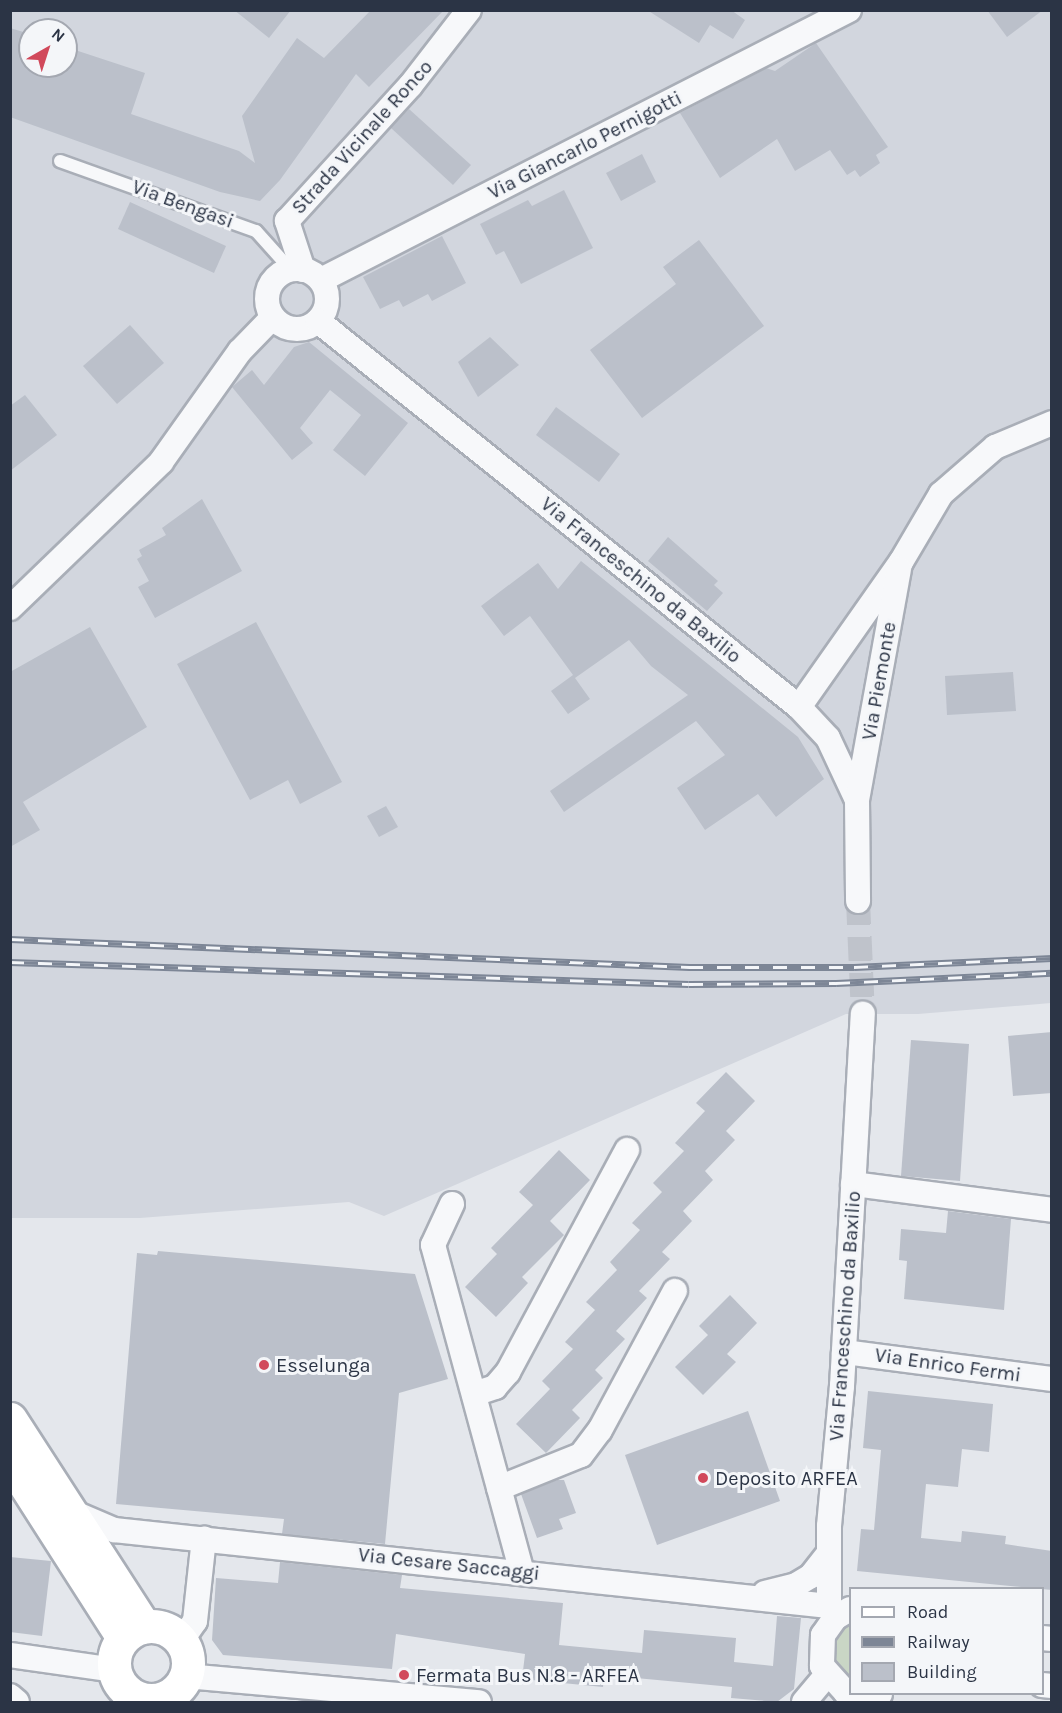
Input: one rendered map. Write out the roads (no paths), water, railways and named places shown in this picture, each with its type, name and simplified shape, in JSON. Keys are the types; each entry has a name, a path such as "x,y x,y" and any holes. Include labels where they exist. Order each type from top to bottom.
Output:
{"street":[{"name":"Strada Vicinale Ronco","path":"305,273 286,220 410,86 469,10"},
{"name":"Via Giancarlo Pernigotti","path":"305,273 849,10"},
{"path":"305,273 327,306 318,321 297,329 273,317 267,292 273,280 305,273"},
{"path":"10,608 161,462 240,351 273,317"},
{"name":"Via Franceschino da Baxilio","path":"318,321 799,707 828,738 857,800 858,901"},
{"name":"Via Piemonte","path":"799,707 901,562 941,494 995,447 1052,423"},
{"name":"Via Piemonte","path":"857,800 901,562"},
{"name":"Via Franceschino da Baxilio","path":"838,1611 829,1553 844,1352 862,1014"},
{"path":"474,1394 495,1387 508,1372 627,1150"},
{"path":"853,1184 1052,1210"},
{"path":"452,1204 433,1245 522,1572"},
{"path":"499,1488 581,1455 600,1430 675,1291"},
{"name":"Via Enrico Fermi","path":"844,1352 1052,1379"},
{"path":"10,1419 72,1512 134,1632"},
{"path":"10,1461 134,1632"},
{"name":"Via Cesare Saccaggi","path":"72,1512 114,1530 746,1596 838,1611"},
{"path":"181,1641 195,1621 204,1538"},
{"path":"746,1596 796,1585 811,1576 829,1553"},
{"path":"838,1611 820,1645 826,1676 849,1693"},
{"path":"134,1632 165,1628 181,1641 188,1658 174,1692"},
{"path":"114,1670 134,1632"},
{"path":"10,1655 114,1670 134,1696 174,1692 479,1702"},
{"path":"804,1702 826,1676"},
{"path":"10,1696 17,1702"}],"lane":[{"name":"Via Bengasi","path":"60,161 256,231 305,273"}],"tunnel":[{"path":"858,901 863,1014"}],"railway":[{"path":"10,939 689,967 854,967 1052,958"},
{"path":"10,962 689,984 836,983 1052,973"}],"place":[{"name":"Esselunga","path":"264,1365"},
{"name":"Deposito ARFEA","path":"703,1478"},
{"name":"Fermata Bus N.8 - ARFEA","path":"404,1675"}]}
